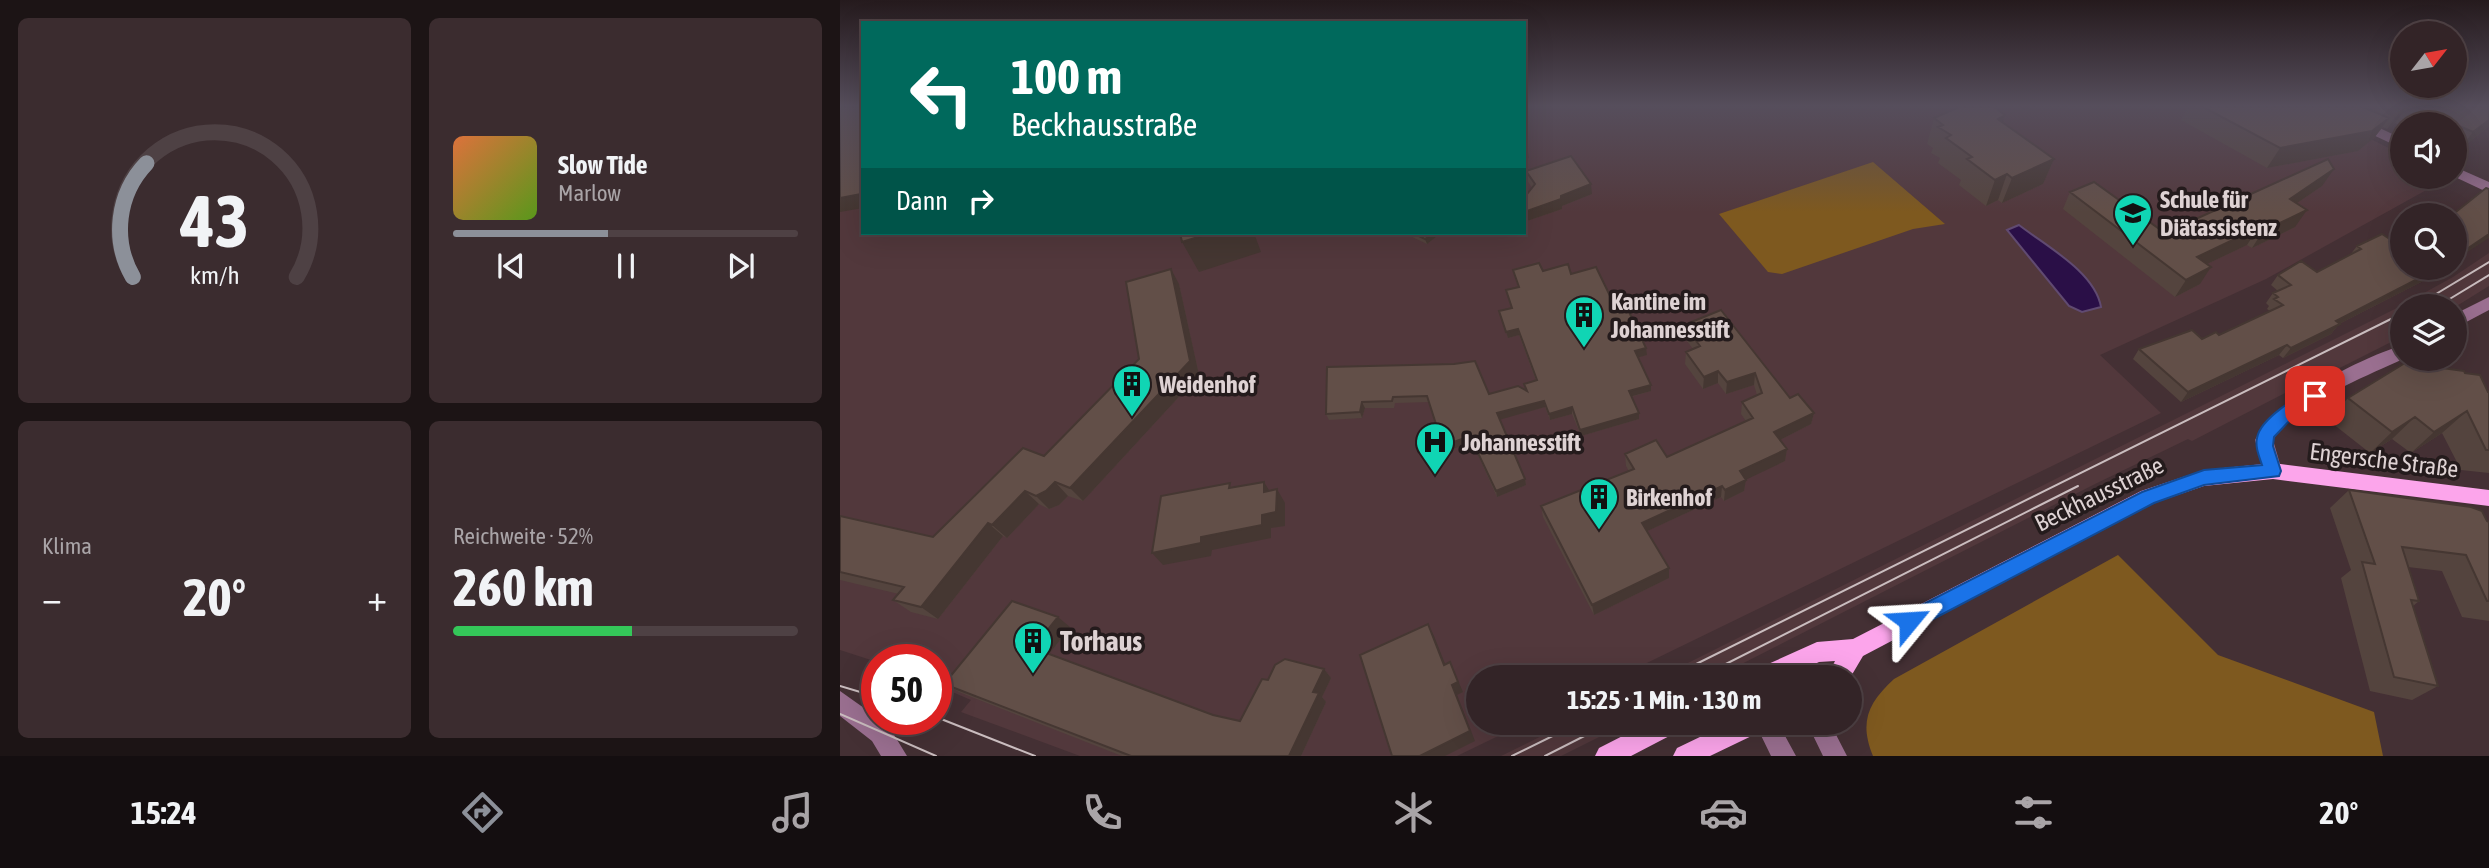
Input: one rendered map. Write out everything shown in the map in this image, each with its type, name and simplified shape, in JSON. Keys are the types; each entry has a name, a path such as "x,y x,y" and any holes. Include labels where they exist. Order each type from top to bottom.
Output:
{"main road":[{"name":"Engersche Straße","path":"2273,471 2489,498"},
{"name":"Beckhausstraße","path":"1799,665 1817,652 1855,649 2148,497 2204,478 2273,471"},
{"path":"1845,665 1855,649"},
{"path":"1607,756 1648,735"},
{"path":"1685,756 1729,735"}],"street":[{"path":"2467,177 2489,188"},
{"path":"2467,315 2489,303"},
{"path":"2273,471 2264,440 2278,419 2315,396 2390,358"},
{"path":"840,702 880,733 895,756"},
{"path":"1773,735 1784,756"},
{"path":"1824,735 1835,756"}],"shaded area":[{"name":"Johannesstift","path":"840,142 861,142 861,235 1526,235 1526,142 2377,142 2390,149 2390,189 2428,189 2403,203 2390,203 2390,210 2266,279 2100,355 2161,413 1643,665 1466,665 1466,735 1500,735 1457,756 1080,756 961,712 971,700 952,692 952,644 861,644 861,657 840,650"},
{"path":"1873,162 1945,224 1913,229 1782,274 1768,272 1719,214"},
{"path":"2019,225 2080,271 2097,294 2101,307 2082,312 2069,306 2007,230"},
{"path":"2489,253 2489,286 2467,300 2467,294 2422,294 2448,280 2467,280 2467,268"},
{"path":"2390,312 2390,343 2316,380 2192,441 2188,439 2095,484 1740,665 1684,665"},
{"path":"2118,555 2218,655 2374,712 2383,756 1873,756 1867,733 1868,714 1878,696 1894,679"},
{"path":"1544,735 1603,735 1561,756 1501,756"}],"building":[{"path":"840,142 861,142 861,194 840,198"},
{"path":"1952,142 2031,142 2054,159 2012,178 2007,174 1995,180 1967,159 1972,157"},
{"path":"2269,142 2311,142 2280,148"},
{"path":"1571,156 1591,184 1561,196 1561,199 1526,211 1526,195 1535,184 1526,171"},
{"path":"2328,159 2334,169 2290,199 2307,210 2263,231 2258,228 2197,257 2211,267 2186,280 2070,192 2094,182 2165,233"},
{"path":"2486,188 2489,189 2489,234 2467,249 2467,203"},
{"path":"2382,234 2390,239 2390,280 2416,280 2336,321 2340,324 2291,348 2287,345 2188,392 2139,349 2192,330 2202,339 2216,332 2219,335 2283,305 2274,299 2278,297 2273,293 2291,285 2278,275 2301,261 2317,272 2361,249 2357,246"},
{"path":"1180,235 1205,235 1182,242"},
{"path":"1539,263 1543,271 1568,264 1571,274 1596,267 1613,302 1623,299 1646,348 1635,351 1651,385 1629,391 1639,413 1580,430 1572,407 1549,414 1544,401 1497,413 1525,479 1496,491 1470,436 1443,446 1427,396 1393,397 1392,401 1362,402 1360,412 1326,414 1327,367 1454,364 1475,361 1489,394 1518,386 1527,391 1524,384 1537,380 1518,329 1506,332 1499,311 1512,308 1506,290 1519,287 1513,270"},
{"path":"1171,269 1190,361 1070,488 1055,482 1036,496 1025,491 992,525 988,523 921,607 893,600 904,587 840,572 840,516 933,537 1023,448 1044,456 1139,359 1126,282"},
{"path":"1721,310 1790,398 1798,394 1814,413 1774,432 1787,449 1740,471 1746,480 1725,490 1722,486 1642,523 1669,568 1592,605 1541,506 1634,469 1625,454 1656,440 1667,457 1753,418 1742,402 1762,393 1755,373 1727,382 1718,371 1704,377 1686,352 1700,346 1684,325"},
{"path":"2392,371 2464,371 2480,375 2489,392 2489,450 2486,450 2467,411 2434,432 2415,417 2392,432 2348,398"},
{"path":"1264,482 1264,492 1277,489 1276,512 1262,515 1262,525 1201,537 1201,543 1152,553 1161,496 1230,483 1229,488"},
{"path":"2349,490 2471,507 2482,511 2489,522 2489,601 2466,555 2402,547 2419,601 2411,600 2438,686 2394,677 2362,562 2375,564"},
{"path":"1012,601 1058,617 1033,648 1213,715 1240,721 1262,679 1268,680 1275,665 1285,659 1324,669 1313,692 1319,693 1289,756 1131,756 952,687 952,674"},
{"path":"1428,624 1444,665 1450,662 1458,682 1452,685 1466,721 1466,733 1420,756 1392,756 1360,655"}],"tram line":[{"path":"2436,294 2489,262"},
{"path":"2458,294 2489,275"},
{"path":"1694,665 2390,319"},
{"path":"1724,665 2078,486"},
{"path":"840,686 861,692"},
{"path":"840,714 936,756"},
{"path":"952,723 1035,756"},
{"path":"1512,756 1555,735"},
{"path":"1545,756 1586,735"}],"place":[{"name":"Schule für Diätassistenz","path":"2133,247"},
{"name":"Kantine im Johannesstift","path":"1584,349"},
{"name":"Weidenhof","path":"1132,418"},
{"name":"Johannesstift","path":"1435,476"},
{"name":"Birkenhof","path":"1599,531"},
{"name":"Torhaus","path":"1033,675"}],"route":[{"path":"1909,621 2148,497 2204,478 2273,471 2265,446 2265,435 2278,419 2315,396"}]}
